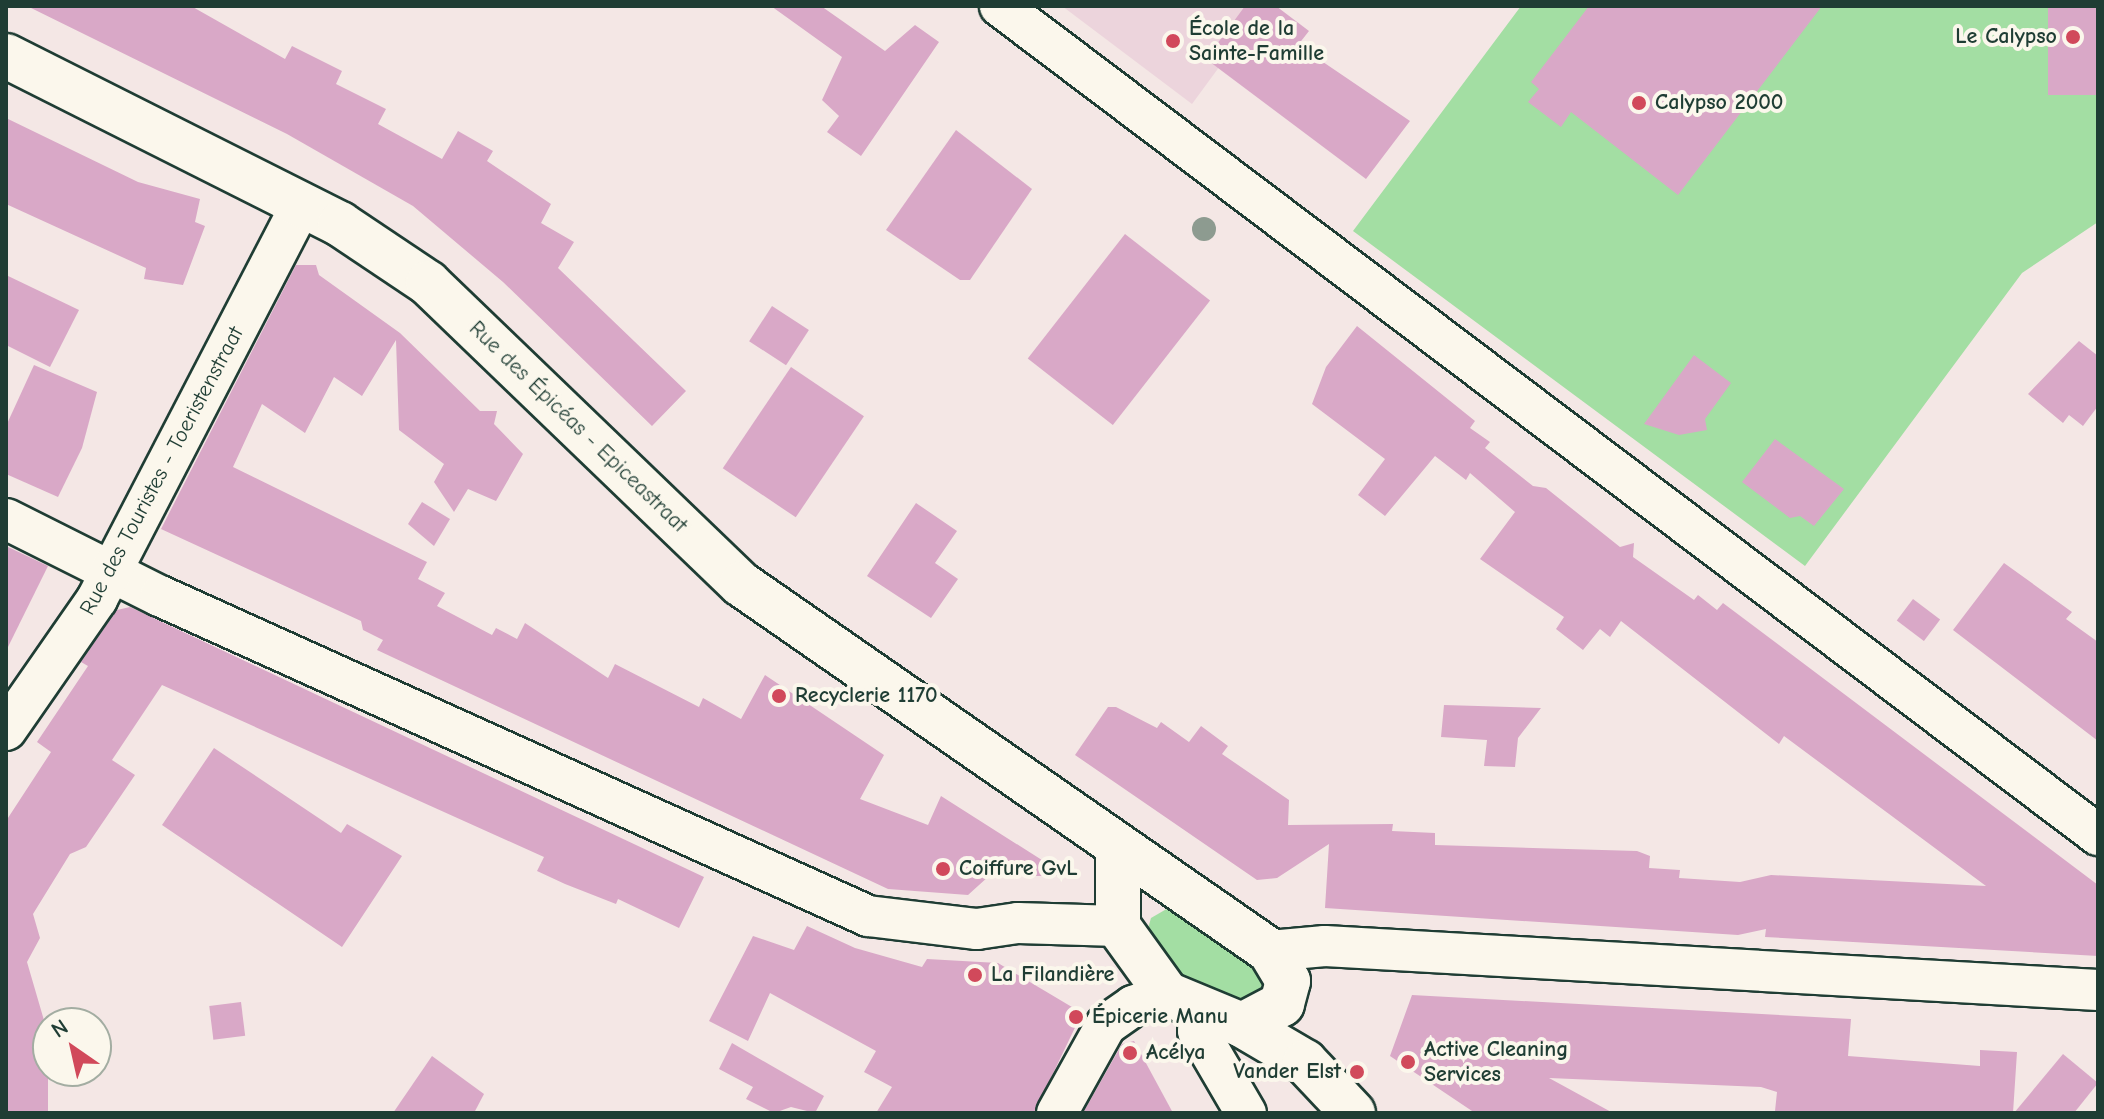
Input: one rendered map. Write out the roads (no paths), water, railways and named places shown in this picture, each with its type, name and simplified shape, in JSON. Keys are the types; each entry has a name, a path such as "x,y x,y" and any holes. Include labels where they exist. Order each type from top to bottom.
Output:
{"street":[{"path":"1000,6 2098,835"},
{"name":"Rue des Épicéas - Epiceastraat","path":"6,56 302,204 377,245 428,283 741,584 1118,852 1179,884 1280,979"},
{"name":"Rue des Touristes - Toeristenstraat","path":"6,730 112,572 302,204"},
{"path":"6,519 112,572 868,916 977,929 1018,923 1118,926 1157,891 1179,884"},
{"path":"1118,852 1118,926 1184,1002 1246,1113"},
{"path":"1242,1025 1280,979 1368,952 2098,990"},
{"path":"1280,979 1305,1062"},
{"path":"1057,1113 1106,1025 1133,1006 1184,1002 1242,1025 1305,1062 1353,1113"}],"place":[{"name":"Le Calypso","path":"2073,37"},
{"name":"École de la Sainte-Famille","path":"1173,41"},
{"name":"Calypso 2000","path":"1639,103"},
{"name":"Recyclerie 1170","path":"779,696"},
{"name":"Coiffure GvL","path":"943,869"},
{"name":"La Filandière","path":"975,975"},
{"name":"Épicerie Manu","path":"1076,1017"},
{"name":"Acélya","path":"1130,1053"},
{"name":"Active Cleaning Services","path":"1408,1062"},
{"name":"Vander Elst","path":"1357,1072"}]}
